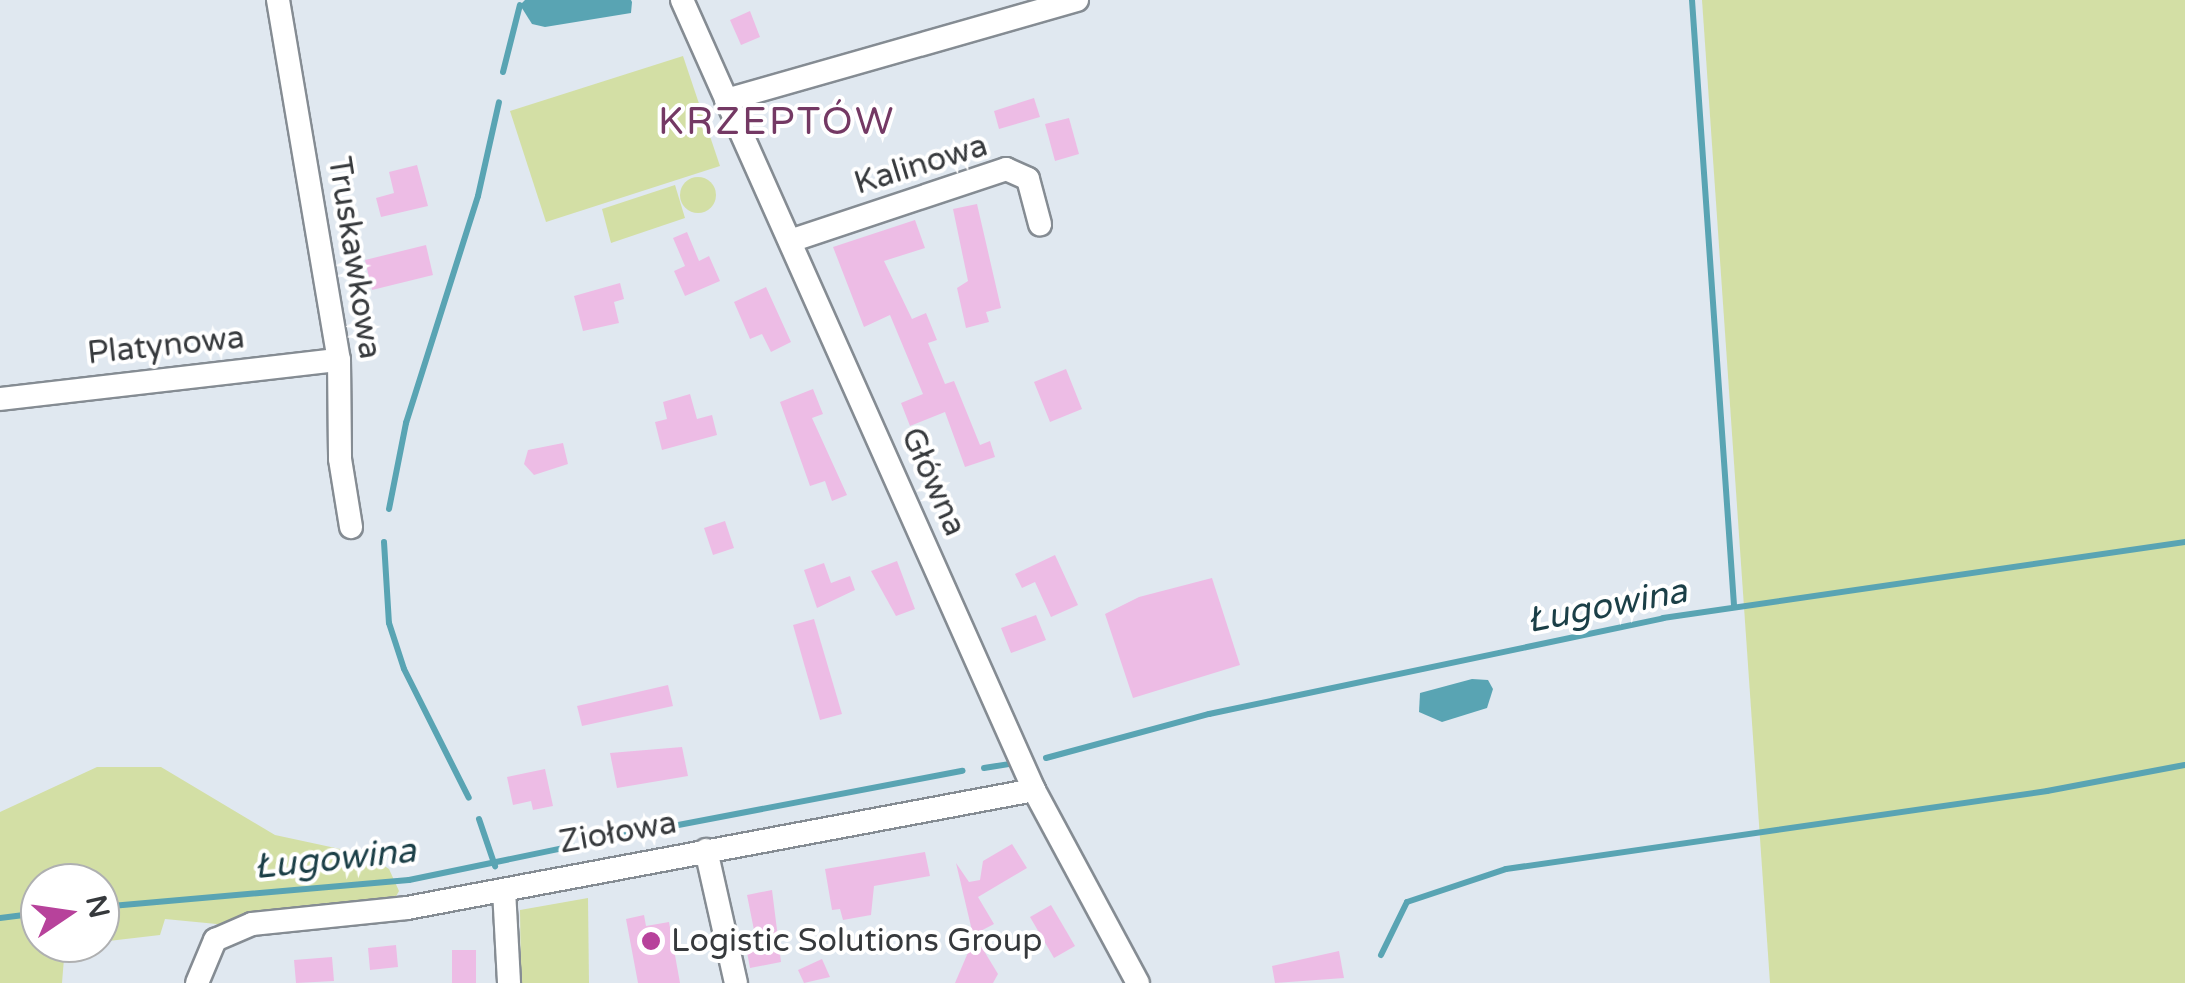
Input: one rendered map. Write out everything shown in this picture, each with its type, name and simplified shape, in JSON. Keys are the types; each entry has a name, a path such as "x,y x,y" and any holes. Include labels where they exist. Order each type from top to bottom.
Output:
{"street":[{"name":"Truskawkowa","path":"278,0 339,360 340,460 351,528"},
{"name":"Główna","path":"682,0 1034,790 1138,983"},
{"path":"726,100 1076,0"},
{"name":"Kalinowa","path":"790,241 1006,169 1028,178 1040,224"},
{"name":"Platynowa","path":"0,399 339,360"},
{"name":"Ziołowa","path":"197,983 216,940 252,924 367,914 1034,790"},
{"path":"706,850 736,983"},
{"path":"504,890 510,983"}],"green space":[{"path":"1702,0 2185,0 2185,983 1770,983"},
{"path":"683,56 720,166 546,222 510,111"},
{"path":"698,177 710,183 716,195 710,207 698,213 686,207 680,195 686,183"},
{"path":"675,185 685,218 611,243 602,209"},
{"path":"97,767 161,767 275,835 368,855 389,869 399,891 394,900 227,925 165,919 160,935 120,940 120,863 20,863 20,963 64,963 62,983 0,983 0,812"},
{"path":"588,898 589,983 521,983 520,910"}],"water":[{"path":"525,0 632,2 631,13 545,27 532,24 520,5"},
{"path":"1472,679 1488,680 1493,689 1487,708 1442,722 1419,712 1420,693"}],"building":[{"path":"750,11 760,37 741,45 730,20"},
{"path":"1034,98 1040,117 999,129 994,111"},
{"path":"1069,118 1079,154 1055,161 1045,124"},
{"path":"417,165 428,206 381,217 376,198 394,193 389,172"},
{"path":"977,204 1001,308 986,312 989,322 966,328 957,288 968,281 953,209"},
{"path":"915,220 925,248 884,261 912,319 926,313 937,340 928,343 945,384 954,381 980,445 990,441 995,457 965,467 945,412 910,426 901,403 923,394 890,315 864,327 833,247"},
{"path":"687,232 699,261 709,256 720,281 685,296 674,271 685,266 673,238"},
{"path":"426,245 433,275 372,290 365,260"},
{"path":"620,283 624,299 614,302 619,323 583,331 574,296"},
{"path":"766,287 791,342 771,352 762,334 750,339 734,302"},
{"path":"1066,369 1082,409 1050,422 1034,382"},
{"path":"813,389 823,414 812,418 847,495 832,501 825,481 810,486 780,402"},
{"path":"690,394 697,419 712,415 717,435 662,450 655,422 667,419 663,402"},
{"path":"563,443 568,464 534,475 524,464 528,450"},
{"path":"725,521 734,548 713,555 704,528"},
{"path":"1055,555 1078,605 1051,617 1035,582 1022,588 1015,574"},
{"path":"897,561 915,609 896,616 871,571"},
{"path":"824,563 831,583 850,576 855,590 817,608 804,570"},
{"path":"1212,578 1240,665 1133,698 1105,614 1139,597"},
{"path":"1036,615 1046,640 1011,653 1001,628"},
{"path":"814,619 842,714 820,720 793,625"},
{"path":"668,685 673,706 582,726 577,706"},
{"path":"682,747 688,776 617,788 610,753"},
{"path":"545,769 553,806 533,810 531,801 513,805 507,777"},
{"path":"1012,844 1027,868 978,897 994,924 973,935 956,863 969,882 980,880 983,861"},
{"path":"925,852 930,876 874,886 871,915 843,920 840,909 832,910 825,869"},
{"path":"772,890 781,962 750,968 747,952 758,950 747,895"},
{"path":"1051,905 1075,946 1054,958 1030,917"},
{"name":"Logistic Solutions Group","path":"644,915 646,926 669,922 680,983 638,983 626,919"},
{"path":"975,936 998,974 993,983 955,983"},
{"path":"396,945 398,967 370,970 368,948"},
{"path":"452,950 476,950 476,983 452,983"},
{"path":"1339,951 1344,978 1275,983 1272,966"},
{"path":"332,957 334,981 296,983 294,960"},
{"path":"822,959 830,977 804,983 798,970"}],"waterway":[{"path":"1692,0 1734,605"},
{"path":"503,72 520,5"},
{"path":"389,509 406,423 478,196 499,102"},
{"path":"384,542 389,623 404,669 469,798"},
{"name":"Ługowina","path":"1046,758 1209,714 1663,618 2185,542"},
{"name":"Ługowina","path":"984,768 1009,764"},
{"path":"1381,955 1407,902 1506,869 2047,791 2185,765"},
{"name":"Ługowina","path":"605,839 963,771"},
{"path":"479,819 495,866"},
{"name":"Ługowina","path":"120,905 409,880 573,846"},
{"name":"Ługowina","path":"0,918 20,916"}],"place":[{"name":"Logistic Solutions Group","path":"651,941"}],"district":[{"name":"KRZEPTÓW","path":"777,123"}]}
